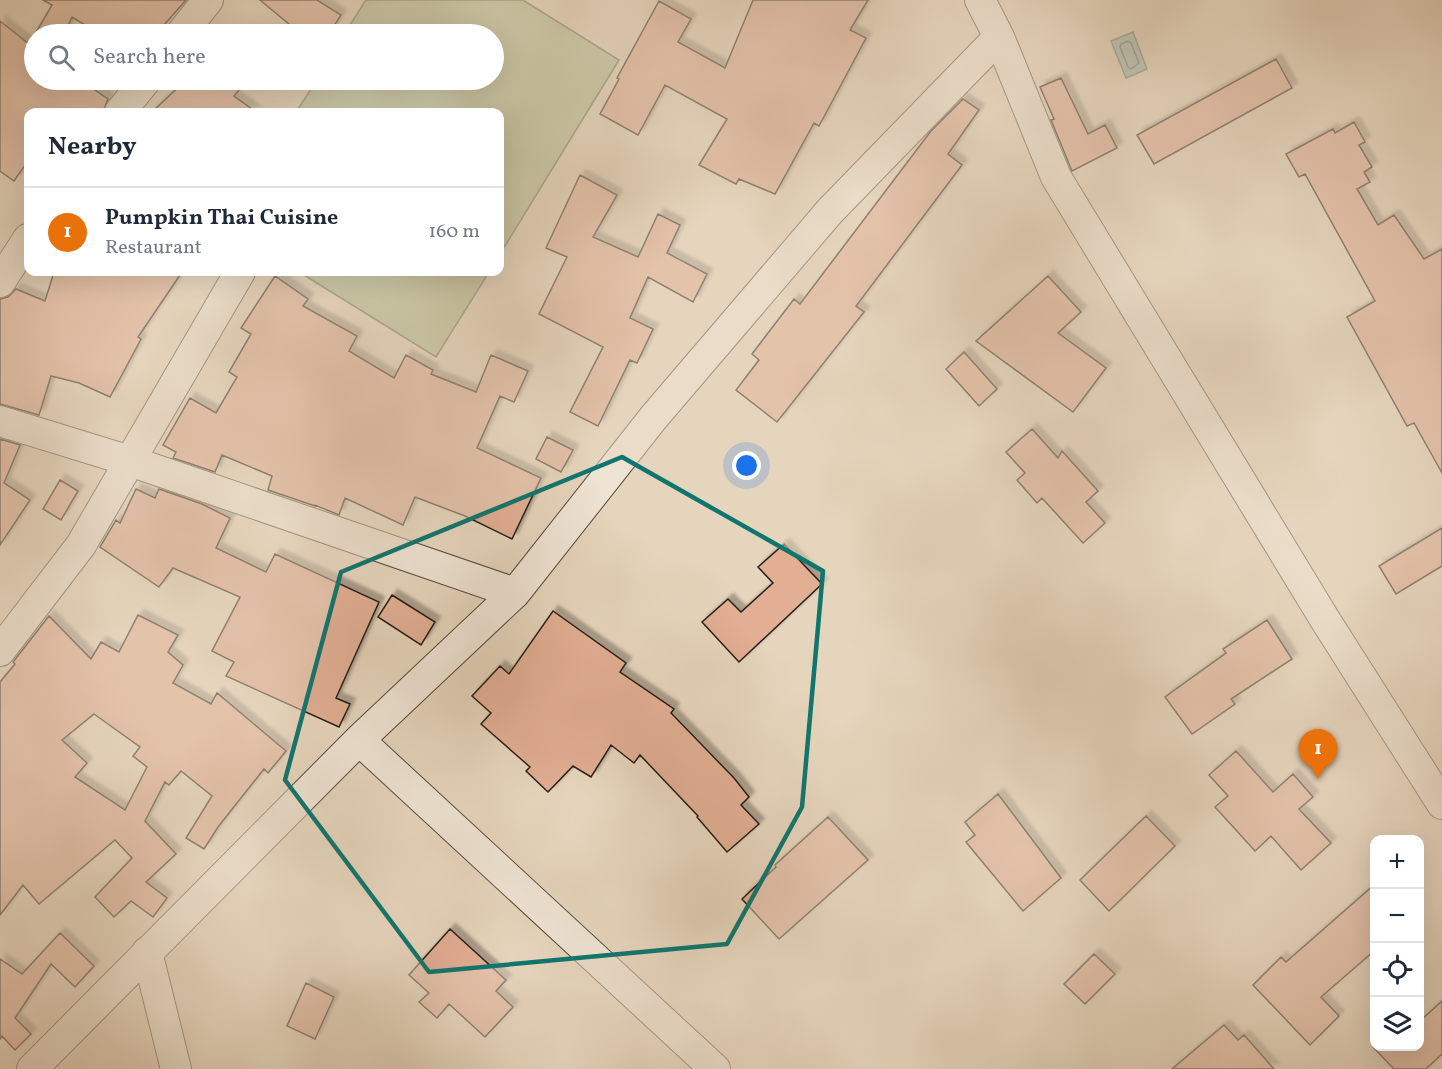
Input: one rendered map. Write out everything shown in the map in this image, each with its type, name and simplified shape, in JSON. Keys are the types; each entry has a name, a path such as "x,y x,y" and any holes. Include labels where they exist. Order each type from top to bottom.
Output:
{"street":[{"path":"189,24 208,0"},
{"path":"981,0 999,37 1056,177 1324,618 1442,804"},
{"path":"32,1069 359,740 515,593 654,417 830,211 999,37"},
{"path":"123,108 138,90"},
{"path":"0,282 24,245"},
{"path":"0,651 81,545 238,276"},
{"path":"0,421 130,460 515,593"},
{"path":"359,740 715,1069"},
{"path":"147,952 176,1069"}],"highlighted area":[{"path":"622,457 823,571 802,807 727,944 429,972 285,780 341,572"}],"green space":[{"path":"366,0 523,0 619,60 504,247 504,108 299,108 310,90 504,90 504,24 350,24"},
{"path":"305,276 487,276 436,357"}],"water":[{"path":"1133,32 1147,69 1126,78 1111,41"}],"building":[{"path":"43,0 186,0 165,24 84,24 72,17 69,24 41,24 52,5"},
{"path":"260,0 317,0 341,15 335,24 289,24"},
{"path":"753,0 868,0 850,30 866,38 819,126 814,123 775,194 739,179 736,184 699,165 727,119 665,85 638,135 600,114 659,1 691,19 678,42 725,68"},
{"path":"0,21 24,40 24,90 95,90 108,99 105,108 24,108 24,167 14,181 0,171"},
{"path":"1276,59 1292,88 1154,164 1137,135"},
{"path":"1061,78 1088,134 1105,125 1117,148 1072,171 1040,87"},
{"path":"175,90 239,90 234,96 250,108 156,108"},
{"path":"963,99 979,110 948,154 962,165 856,306 864,312 777,422 736,390 759,360 752,354 794,299 800,304 931,131"},
{"path":"1354,122 1365,142 1359,145 1372,167 1364,172 1370,182 1357,189 1378,225 1394,215 1424,259 1442,249 1442,473 1414,423 1407,426 1347,317 1375,301 1305,174 1299,177 1286,154 1333,129 1335,133"},
{"path":"580,175 617,195 593,237 638,257 658,214 680,225 667,253 707,274 693,302 648,277 630,318 653,329 637,363 630,360 598,426 570,412 603,347 539,314 567,257 546,248"},
{"path":"53,276 179,276 138,337 141,339 110,397 79,383 51,376 39,415 0,404 0,299 8,297 16,289 45,301"},
{"path":"275,276 308,299 303,306 357,336 349,351 394,378 406,355 433,370 431,374 476,392 491,355 528,371 514,402 500,396 477,448 541,478 512,539 465,516 415,497 403,525 345,498 339,515 268,490 272,476 222,455 215,472 173,458 176,452 163,445 190,398 216,413 237,377 229,372 251,334 241,328"},
{"path":"1048,276 1081,312 1058,333 1106,368 1073,412 976,341"},
{"path":"964,352 997,389 979,406 946,369"},
{"path":"1032,429 1058,458 1062,451 1098,491 1086,502 1105,523 1083,543 1042,498 1037,503 1017,480 1025,473 1006,452"},
{"path":"547,437 573,450 561,472 536,459"},
{"path":"0,439 20,445 4,483 30,500 0,545"},
{"path":"60,480 78,491 61,520 43,509"},
{"path":"136,489 155,498 159,489 202,504 230,518 216,548 266,572 275,554 379,602 336,698 350,704 339,727 226,676 234,662 212,651 240,597 173,568 159,587 100,547 116,520 120,523"},
{"path":"1442,528 1442,566 1396,594 1379,566"},
{"path":"784,544 822,584 739,662 702,622 728,599 741,612 773,583 758,567"},
{"path":"392,595 435,622 421,645 378,617"},
{"path":"553,611 626,663 620,672 674,709 671,713 734,778 749,797 741,805 759,824 727,852 698,816 640,755 634,763 611,745 591,777 573,766 548,792 526,771 530,767 481,724 491,713 472,696 500,666 509,674"},
{"path":"138,615 178,635 168,652 183,665 173,683 211,704 217,693 286,751 268,773 264,769 218,827 204,849 186,838 212,796 181,771 169,785 165,782 145,821 176,854 146,882 167,898 153,917 131,901 114,917 95,897 132,858 115,840 39,904 23,885 0,915 0,682 49,616 91,659 101,642 119,652","holes":["94,714 140,747 133,756 147,767 125,810 75,777 87,763 62,740"]},
{"path":"1267,620 1292,659 1231,699 1235,704 1192,734 1165,697 1226,653 1223,649"},
{"path":"1236,751 1273,792 1293,774 1313,797 1299,809 1331,843 1301,870 1271,836 1255,851 1215,807 1228,796 1209,775"},
{"path":"998,794 1061,878 1023,911 966,842 975,835 965,822"},
{"path":"1146,816 1175,846 1109,911 1080,880"},
{"path":"828,817 868,860 779,939 742,899 776,867 775,865"},
{"path":"1370,888 1370,954 1321,997 1339,1016 1310,1045 1253,985 1281,957 1286,962"},
{"path":"450,929 506,980 496,991 513,1007 485,1037 449,1004 437,1018 419,1002 429,993 409,975"},
{"path":"60,933 94,966 75,987 51,964 15,1018 31,1034 15,1050 2,1036 0,1039 0,959 22,974"},
{"path":"1094,954 1115,974 1085,1004 1064,984"},
{"path":"306,983 334,997 315,1039 287,1026"},
{"path":"1442,1001 1442,1054 1426,1069 1394,1069 1377,1051 1424,1051 1424,1017"},
{"path":"1224,1025 1238,1040 1244,1035 1274,1069 1172,1069"}],"place":[{"name":"Pumpkin Thai Cuisine","path":"1318,779"}]}
